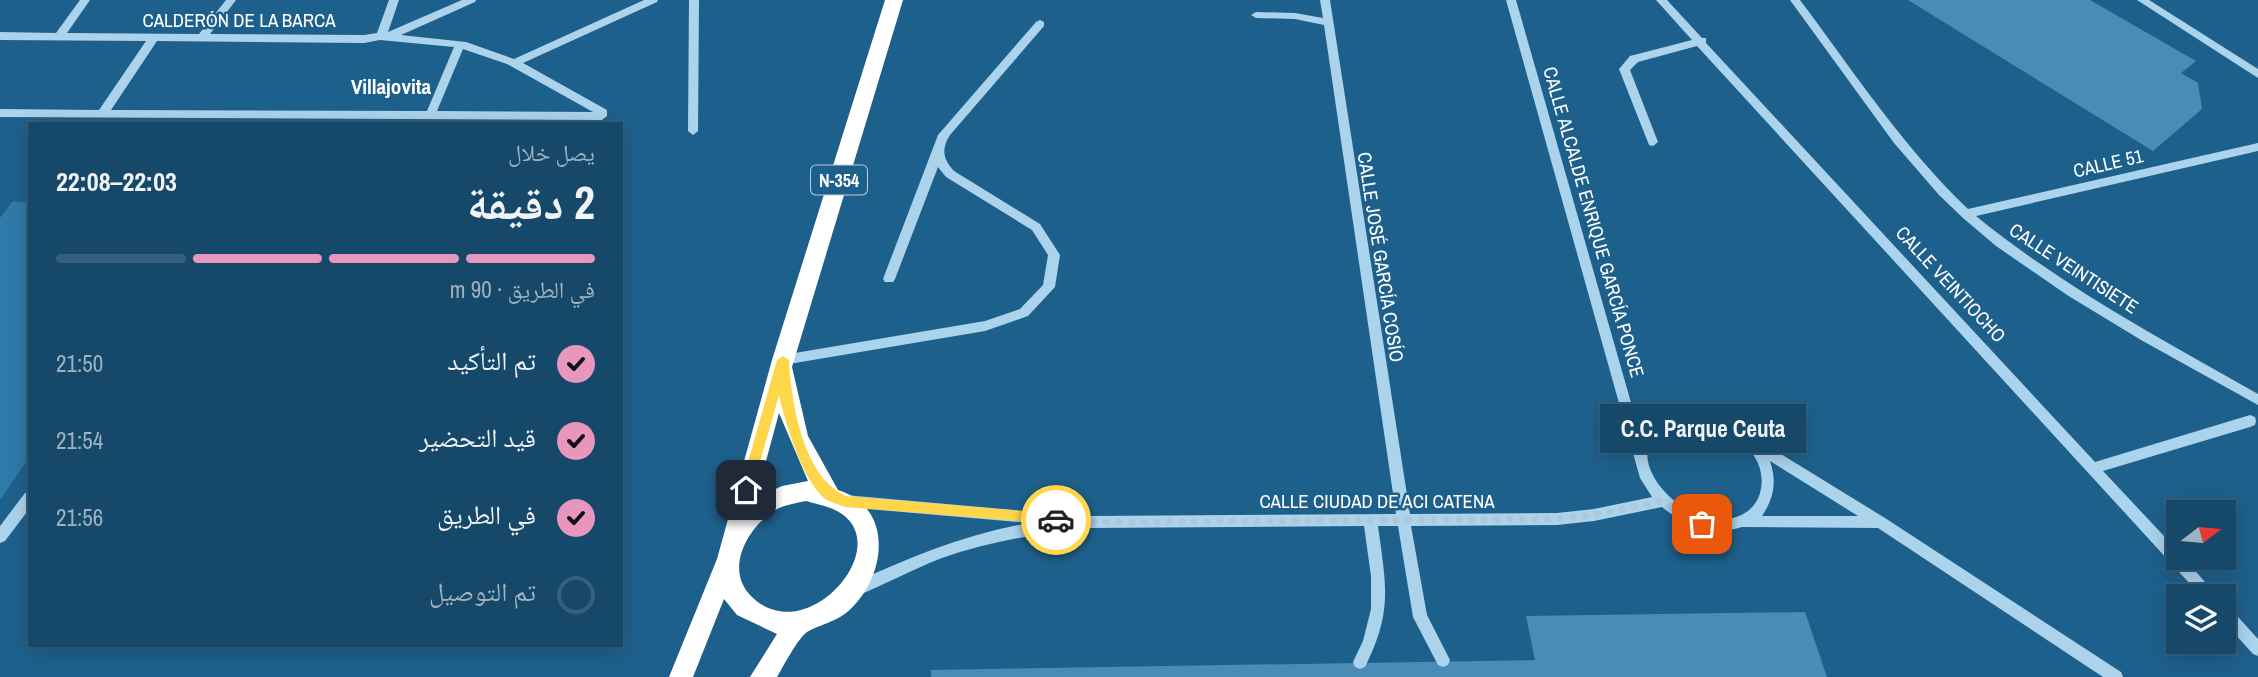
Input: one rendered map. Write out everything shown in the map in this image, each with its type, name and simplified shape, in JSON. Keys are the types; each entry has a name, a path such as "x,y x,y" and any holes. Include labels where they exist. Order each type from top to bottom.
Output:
{"highway":[{"name":"N-354","path":"729,552 783,360 894,0"},
{"name":"N-354","path":"783,360 785,394 793,428 807,461 836,497 859,514 869,540 866,570 856,589"},
{"name":"N-354","path":"681,677 743,522 772,501 806,491 836,497"},
{"path":"729,552 729,583 738,601 754,615 774,622 797,624 830,611 856,589"},
{"path":"762,677 797,624"}],"street":[{"path":"59,37 85,0"},
{"path":"202,37 231,0"},
{"path":"0,113 602,116 603,113 513,63 460,45 382,37 394,0"},
{"name":"CALDERÓN DE LA BARCA","path":"0,36 382,37 471,0"},
{"path":"513,63 653,0"},
{"path":"693,131 694,0"},
{"name":"CALLE JOSÉ GARCÍA COSÍO","path":"1325,0 1402,520 1420,617 1443,660"},
{"name":"CALLE ALCALDE ENRIQUE GARCÍA PONCE","path":"1511,0 1640,455"},
{"name":"CALLE VEINTIOCHO","path":"1661,0 1702,41 2199,584"},
{"name":"CALLE VEINTISIETE","path":"1795,0 1924,171 1966,214 2031,265 2068,289 2258,400"},
{"path":"2142,0 2258,74"},
{"path":"1256,15 1295,16 1328,22"},
{"path":"889,279 939,142 1040,24"},
{"path":"102,114 154,37"},
{"path":"1653,142 1624,69 1634,59 1702,41"},
{"path":"430,116 460,45"},
{"name":"CALLE 51","path":"1966,214 2258,147"},
{"path":"783,360 985,326 1024,313 1049,287 1054,255 1036,227 950,174 940,165 936,154"},
{"path":"1880,522 1743,522 1724,526 1702,524 1681,515 1662,501 1649,486 1640,455 1644,438 1656,424 1672,416 1692,415 1714,419 1734,429 1752,443 1880,522 2116,677"},
{"path":"2094,468 2250,421"},
{"path":"1743,522 1759,512 1768,497 1769,479 1764,461 1752,443"},
{"name":"CALLE CIUDAD DE ACI CATENA","path":"836,497 1091,522"},
{"path":"0,537 28,500"},
{"name":"CALLE CIUDAD DE ACI CATENA","path":"856,589 913,560 971,540 1031,527 1091,522 1557,519 1594,515 1662,501"},
{"path":"1360,662 1379,621 1380,597 1370,520"},
{"path":"2236,625 2258,649"}],"shaded area":[{"path":"13,201 28,203 28,459 0,500 0,218"}],"building":[{"path":"1908,0 2090,0 2196,61 2181,73 2198,83 2202,109 2153,151"},
{"path":"1805,612 1827,677 931,677 931,670 1535,660 1526,616"}],"way so far":[{"path":"1056,520 1557,519 1594,515 1662,501 1681,515 1702,524"}],"place":[{"name":"C.C. Parque Ceuta","path":"1702,524"}],"district":[{"name":"Villajovita","path":"391,86"}],"route":[{"path":"746,490 783,360 785,394 793,428 807,461 828,494 845,501 1056,520"}]}
